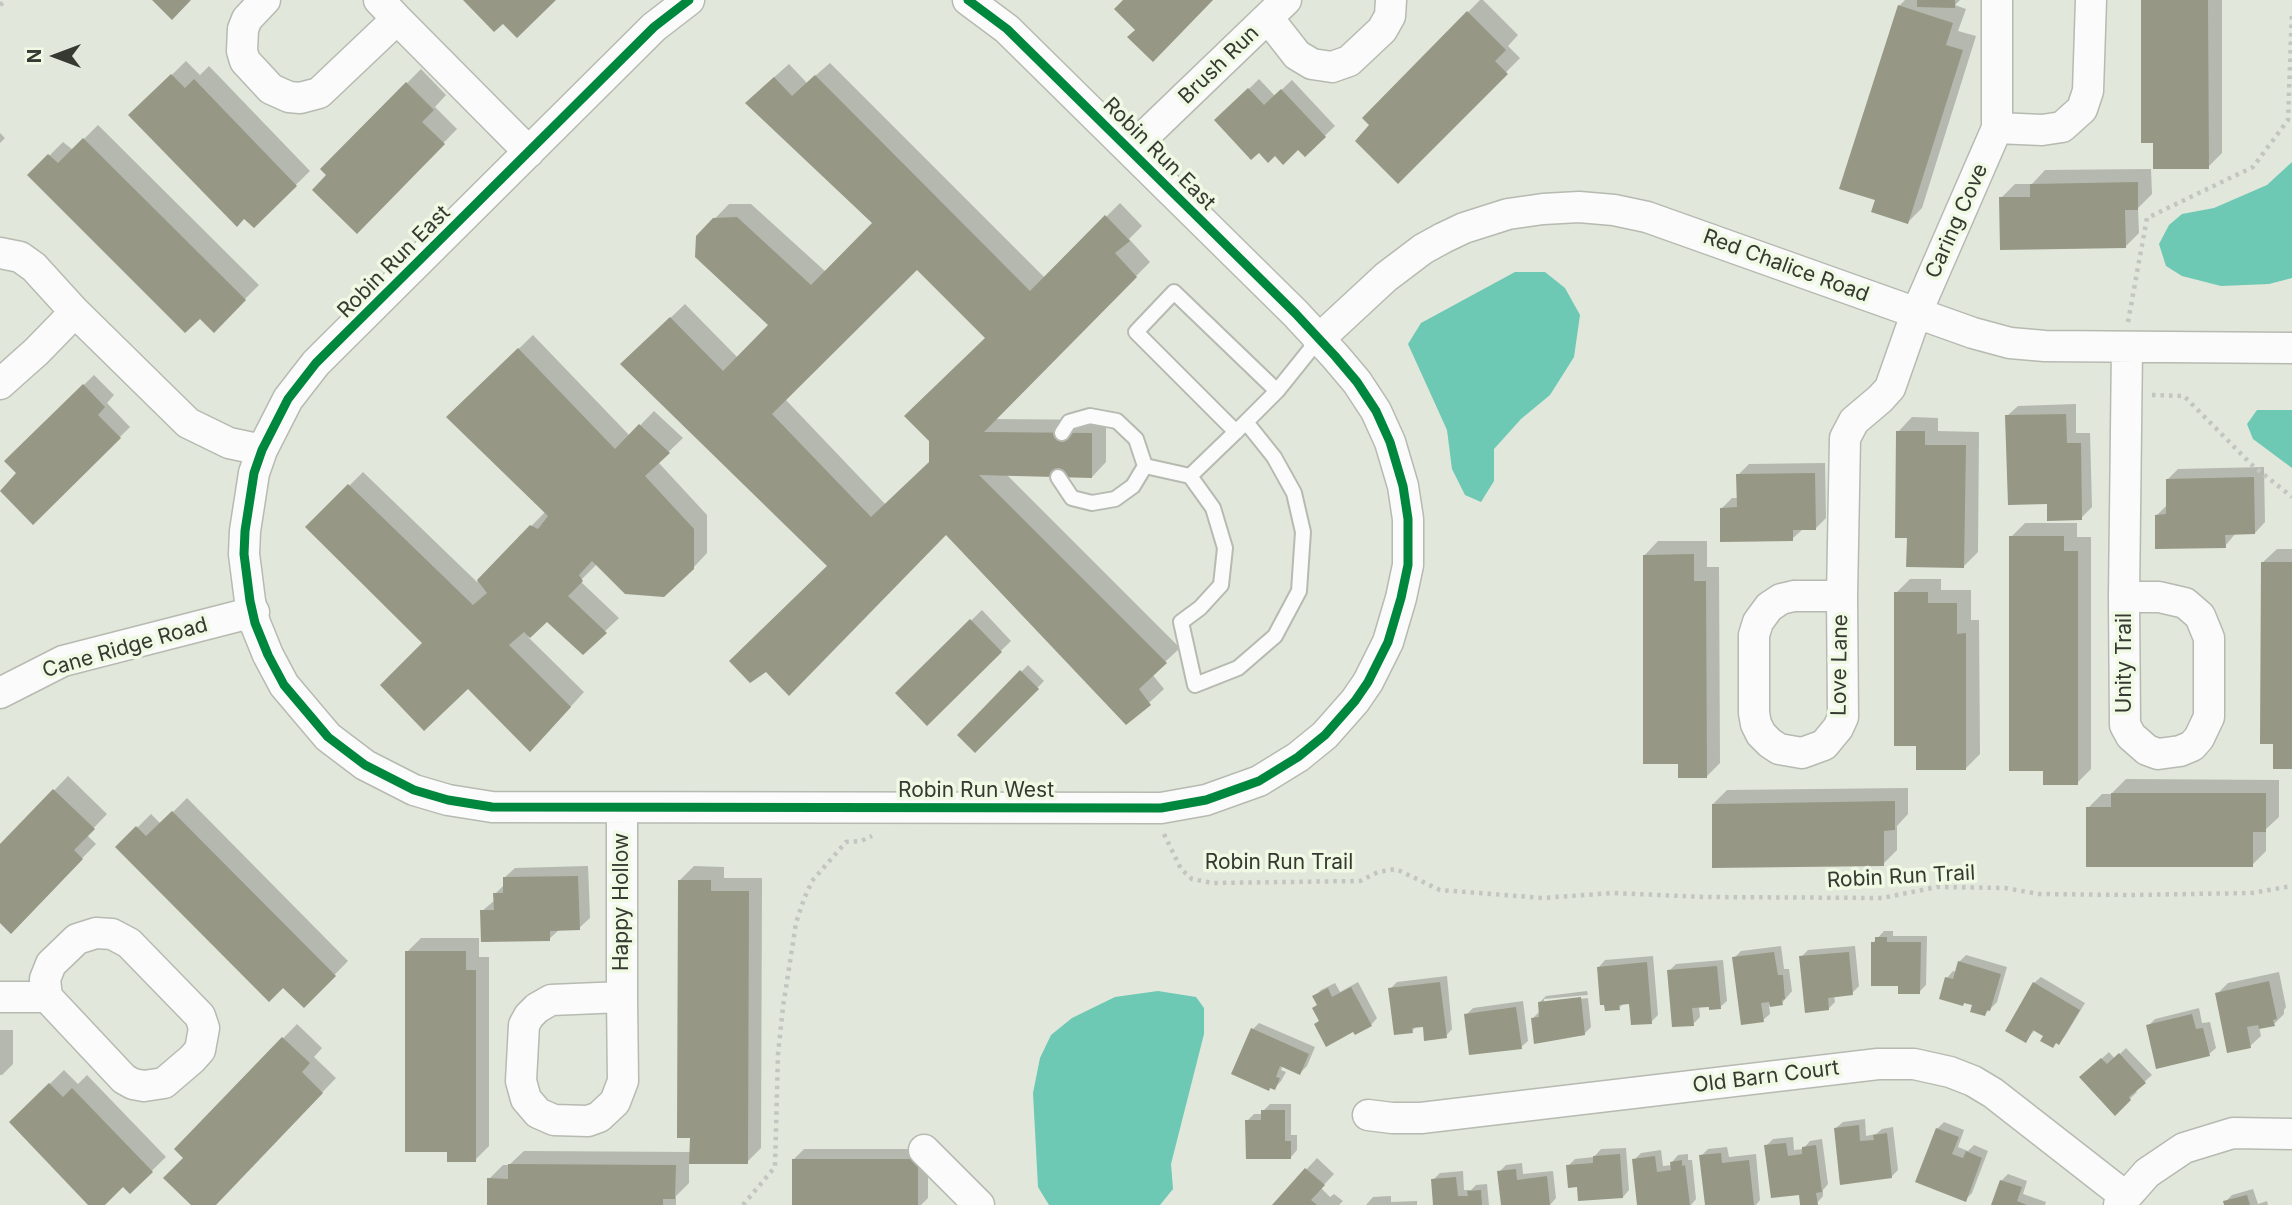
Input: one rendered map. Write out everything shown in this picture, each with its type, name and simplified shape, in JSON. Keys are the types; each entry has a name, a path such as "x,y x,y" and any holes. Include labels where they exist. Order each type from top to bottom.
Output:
{"street":[{"path":"265,0 247,19 242,34 242,51 245,61 271,89 289,97 304,98 319,93 388,10 529,152"},
{"name":"Robin Run East","path":"254,612 246,578 245,531 254,473 262,450 288,399 316,363 654,27 689,0"},
{"name":"Robin Run East","path":"968,0 1007,29 1301,320 1318,340"},
{"name":"Brush Run","path":"1130,150 1277,9 1297,55 1312,64 1332,66 1349,61 1382,30 1390,16 1391,0"},
{"name":"Caring Cove","path":"1916,314 1997,128 1997,0"},
{"path":"1997,128 2056,129 2078,115 2088,91 2091,0"},
{"name":"Red Chalice Road","path":"1318,340 1386,277 1432,244 1486,220 1555,208 1614,210 1647,217 1916,314 2010,343 2045,346 2126,342 2292,348"},
{"path":"0,254 20,257 34,267 75,312 188,423 229,443 262,450"},
{"path":"0,384 75,312"},
{"name":"Love Lane","path":"1842,596 1786,597 1769,607 1758,622 1754,635 1756,724 1761,734 1779,749 1801,753 1824,745 1843,717 1845,438 1854,421 1890,388 1916,314"},
{"name":"Robin Run West","path":"254,612 255,623 268,655 284,685 337,744 394,782 437,797 470,804 492,807 622,808 1161,808 1195,803 1228,794 1259,781 1289,764 1325,735 1368,682 1396,620 1408,565 1408,519 1403,486 1390,442 1376,411 1357,382 1318,340"},
{"name":"Unity Trail","path":"2124,597 2159,597 2185,604 2200,616 2209,638 2209,717 2199,738 2192,746 2180,751 2158,754 2147,750 2131,736 2125,725 2124,597 2126,342"},
{"name":"Cane Ridge Road","path":"0,693 63,661 254,612"},
{"name":"Happy Hollow","path":"622,808 623,1081 615,1102 599,1117 588,1121 554,1120 537,1113 526,1099 521,1081 524,1025 529,1016 551,1000 622,997"},
{"path":"0,997 47,997 124,1079 133,1084 150,1087 164,1083 192,1059 200,1050 204,1039 204,1028 197,1012 129,943 112,934 82,936 54,960 45,979 47,997"},
{"name":"Old Barn Court","path":"1368,1115 1421,1118 1878,1064 1914,1064 1951,1072 1993,1093 2122,1201"},
{"path":"2122,1201 2161,1162 2201,1141 2233,1133 2292,1134"},
{"path":"924,1150 979,1205"}],"lane":[{"path":"1145,466 1190,476 1213,508 1225,548 1221,585 1200,608 1181,622 1195,685 1238,668 1275,636 1299,591 1303,532 1294,494 1274,457 1136,332 1174,292 1277,391"},
{"path":"1190,476 1277,391 1318,340"},
{"path":"1058,477 1072,498 1092,503 1115,499 1133,486 1145,466 1136,439 1117,421 1090,416 1069,422 1062,433"}],"path":[{"path":"0,5 6,0"},
{"path":"2126,342 2147,218 2253,167 2288,120 2292,10"},
{"path":"2145,395 2184,396 2252,465 2292,497"},
{"path":"743,1205 775,1167 778,1054 783,1007 796,923 804,899 813,881 846,842 876,836"}],"water":[{"path":"2292,162 2292,278 2269,284 2221,286 2182,276 2166,266 2159,244 2169,225 2182,214 2214,208 2267,185"},
{"path":"1515,272 1545,272 1565,288 1580,315 1574,357 1550,395 1521,419 1494,449 1494,481 1481,502 1465,495 1452,469 1447,430 1408,344 1421,323"},
{"path":"2257,410 2292,410 2292,468 2253,439 2247,424"},
{"path":"1158,991 1196,997 1204,1008 1204,1034 1171,1164 1173,1189 1160,1205 1049,1205 1038,1187 1033,1093 1040,1058 1051,1035 1072,1018 1115,997"}],"building":[{"path":"152,0 191,0 172,20"},
{"path":"463,0 556,0 517,38 503,24 494,32"},
{"path":"1123,0 1213,0 1153,62 1127,37 1135,30 1114,9"},
{"path":"1917,0 1955,0 1955,8 1917,7"},
{"path":"2141,0 2208,0 2209,169 2153,169 2153,143 2141,143"},
{"path":"1898,5 1953,23 1946,45 1963,50 1908,224 1871,212 1875,200 1839,189"},
{"path":"1467,11 1506,50 1495,61 1508,74 1398,184 1355,141 1369,125 1362,118"},
{"path":"171,74 185,88 194,79 297,186 254,228 244,219 237,227 128,115"},
{"path":"815,75 1030,291 1105,215 1130,241 1115,253 1137,277 984,432 1092,433 1092,478 979,475 1167,663 1139,689 1151,705 1126,725 946,535 789,696 766,672 750,683 729,661 827,566 620,364 670,317 723,371 768,325 695,257 696,236 713,218 737,217 811,285 872,223 745,103 774,77 792,96","holes":["917,270 985,338 904,416 929,441 929,462 871,517 772,414"]},
{"path":"406,82 434,110 422,122 445,144 357,234 312,190 326,175 320,169"},
{"path":"1248,88 1264,105 1281,89 1326,137 1305,157 1298,150 1283,165 1275,156 1268,163 1259,153 1251,160 1214,120"},
{"path":"83,138 246,300 214,333 200,319 185,333 27,175 48,154 58,163"},
{"path":"2138,182 2138,210 2125,210 2126,248 2000,250 1999,197 2030,197 2030,184"},
{"path":"518,348 615,449 639,424 670,453 645,476 694,529 694,569 664,597 625,594 592,561 579,575 583,581 568,596 607,633 583,655 547,622 530,638 524,632 509,645 571,707 530,752 468,689 424,731 380,685 422,643 305,527 348,484 473,605 487,593 477,580 530,525 538,529 548,516 446,417"},
{"path":"83,384 105,407 98,415 121,438 33,525 0,491 16,473 4,461"},
{"path":"2066,414 2067,443 2081,443 2082,520 2047,521 2047,504 2008,505 2005,415"},
{"path":"1896,431 1925,431 1925,445 1966,445 1964,568 1906,567 1907,538 1895,538"},
{"path":"1815,473 1816,530 1793,530 1793,541 1720,542 1720,508 1737,507 1736,474"},
{"path":"2254,477 2255,534 2225,535 2226,548 2155,549 2155,515 2166,514 2166,479"},
{"path":"2009,536 2064,536 2064,551 2078,551 2078,785 2043,785 2043,771 2009,771"},
{"path":"1694,554 1694,581 1706,581 1707,778 1678,778 1678,764 1643,764 1643,555"},
{"path":"2261,562 2292,562 2292,769 2273,769 2273,744 2260,744"},
{"path":"1894,592 1928,592 1928,603 1957,603 1957,634 1966,633 1966,770 1916,770 1916,746 1894,746"},
{"path":"970,619 1002,652 927,726 895,693"},
{"path":"1020,670 1039,689 975,753 957,735"},
{"path":"53,789 95,829 74,850 83,859 11,934 0,923 0,844"},
{"path":"2111,793 2266,793 2266,832 2253,832 2253,867 2086,867 2086,807 2111,807"},
{"path":"1895,801 1895,830 1884,831 1884,866 1712,868 1712,804"},
{"path":"172,811 336,976 304,1008 283,988 269,1002 115,847 136,826 146,836"},
{"path":"578,876 580,930 550,931 550,941 481,942 480,910 494,910 493,893 503,893 503,877"},
{"path":"678,880 711,880 711,891 749,891 748,1164 689,1164 690,1138 677,1138"},
{"path":"1875,937 1887,937 1887,942 1921,942 1920,994 1898,994 1898,986 1871,986 1871,942 1875,942"},
{"path":"405,951 466,951 466,970 476,970 476,1162 447,1162 447,1152 405,1152"},
{"path":"1774,952 1778,975 1783,975 1783,1005 1770,1007 1769,1002 1761,1003 1764,1022 1741,1025 1732,957"},
{"path":"1849,952 1853,995 1828,998 1829,1010 1805,1013 1799,956"},
{"path":"1958,961 2001,974 1990,1011 1987,1010 1985,1016 1970,1012 1972,1005 1964,1003 1963,1006 1939,999 1945,977 1953,979"},
{"path":"1647,962 1652,1024 1631,1025 1629,1004 1619,1005 1620,1010 1605,1011 1604,1005 1600,1005 1597,967"},
{"path":"1717,966 1721,1009 1692,1008 1694,1026 1672,1027 1667,970"},
{"path":"2269,981 2277,1019 2273,1020 2275,1026 2259,1029 2258,1025 2247,1027 2251,1048 2227,1053 2215,993"},
{"path":"1440,982 1447,1038 1424,1041 1423,1027 1412,1028 1413,1033 1394,1035 1388,988"},
{"path":"2033,982 2080,1010 2059,1045 2056,1043 2053,1048 2040,1041 2043,1036 2033,1030 2026,1043 2005,1031"},
{"path":"1351,987 1372,1026 1355,1035 1353,1032 1326,1047 1314,1024 1319,1021 1312,1008 1317,1005 1312,996 1328,988 1332,997"},
{"path":"1581,997 1585,1035 1534,1044 1531,1018 1539,1017 1538,1002"},
{"path":"1516,1007 1522,1049 1469,1055 1464,1014"},
{"path":"2192,1014 2196,1029 2203,1028 2210,1056 2156,1069 2146,1025"},
{"path":"1251,1028 1309,1054 1300,1075 1280,1066 1276,1077 1280,1078 1275,1090 1270,1088 1269,1091 1231,1074"},
{"path":"282,1037 310,1063 302,1072 323,1093 216,1205 191,1205 163,1178 183,1158 174,1149"},
{"path":"2119,1053 2146,1083 2129,1097 2131,1100 2115,1116 2079,1077 2101,1058 2107,1064"},
{"path":"49,1083 63,1097 72,1088 153,1172 130,1194 123,1187 105,1205 88,1205 9,1122"},
{"path":"1261,1110 1285,1110 1285,1141 1291,1141 1291,1159 1246,1159 1245,1120 1261,1120"},
{"path":"1859,1125 1860,1141 1874,1140 1873,1135 1887,1133 1892,1178 1840,1185 1834,1128"},
{"path":"1936,1128 1959,1137 1952,1154 1963,1158 1966,1151 1982,1158 1966,1202 1915,1182"},
{"path":"1786,1143 1788,1156 1802,1154 1802,1147 1816,1145 1822,1192 1816,1193 1818,1205 1800,1205 1799,1195 1771,1198 1764,1145"},
{"path":"1721,1153 1722,1163 1749,1160 1754,1205 1705,1205 1699,1155"},
{"path":"1620,1154 1623,1198 1578,1201 1577,1187 1568,1188 1566,1165 1593,1163 1593,1156"},
{"path":"1655,1156 1657,1172 1671,1170 1670,1162 1682,1160 1690,1205 1637,1205 1632,1159"},
{"path":"792,1159 918,1159 918,1205 792,1205"},
{"path":"508,1164 676,1165 675,1199 663,1199 663,1205 487,1205 487,1178 508,1179"},
{"path":"1305,1168 1325,1185 1311,1200 1317,1205 1272,1205"},
{"path":"1516,1169 1517,1180 1547,1176 1550,1205 1501,1205 1497,1171"},
{"path":"1456,1177 1458,1196 1468,1196 1467,1191 1481,1190 1482,1205 1433,1205 1431,1179"},
{"path":"2000,1180 2022,1187 2017,1201 2027,1205 1991,1205"},
{"path":"2247,1195 2250,1205 2224,1205 2223,1201"}],"cycle path":[{"path":"689,0 654,27 316,363 288,399 262,450 254,473 244,554 255,623 268,655 284,685 328,737 365,765 414,790 448,800 492,807 1161,808 1206,800 1259,781 1298,757 1325,735 1355,701 1388,642 1408,565 1408,519 1403,486 1390,442 1376,411 1357,382 1295,313 1007,29 968,0"}]}
